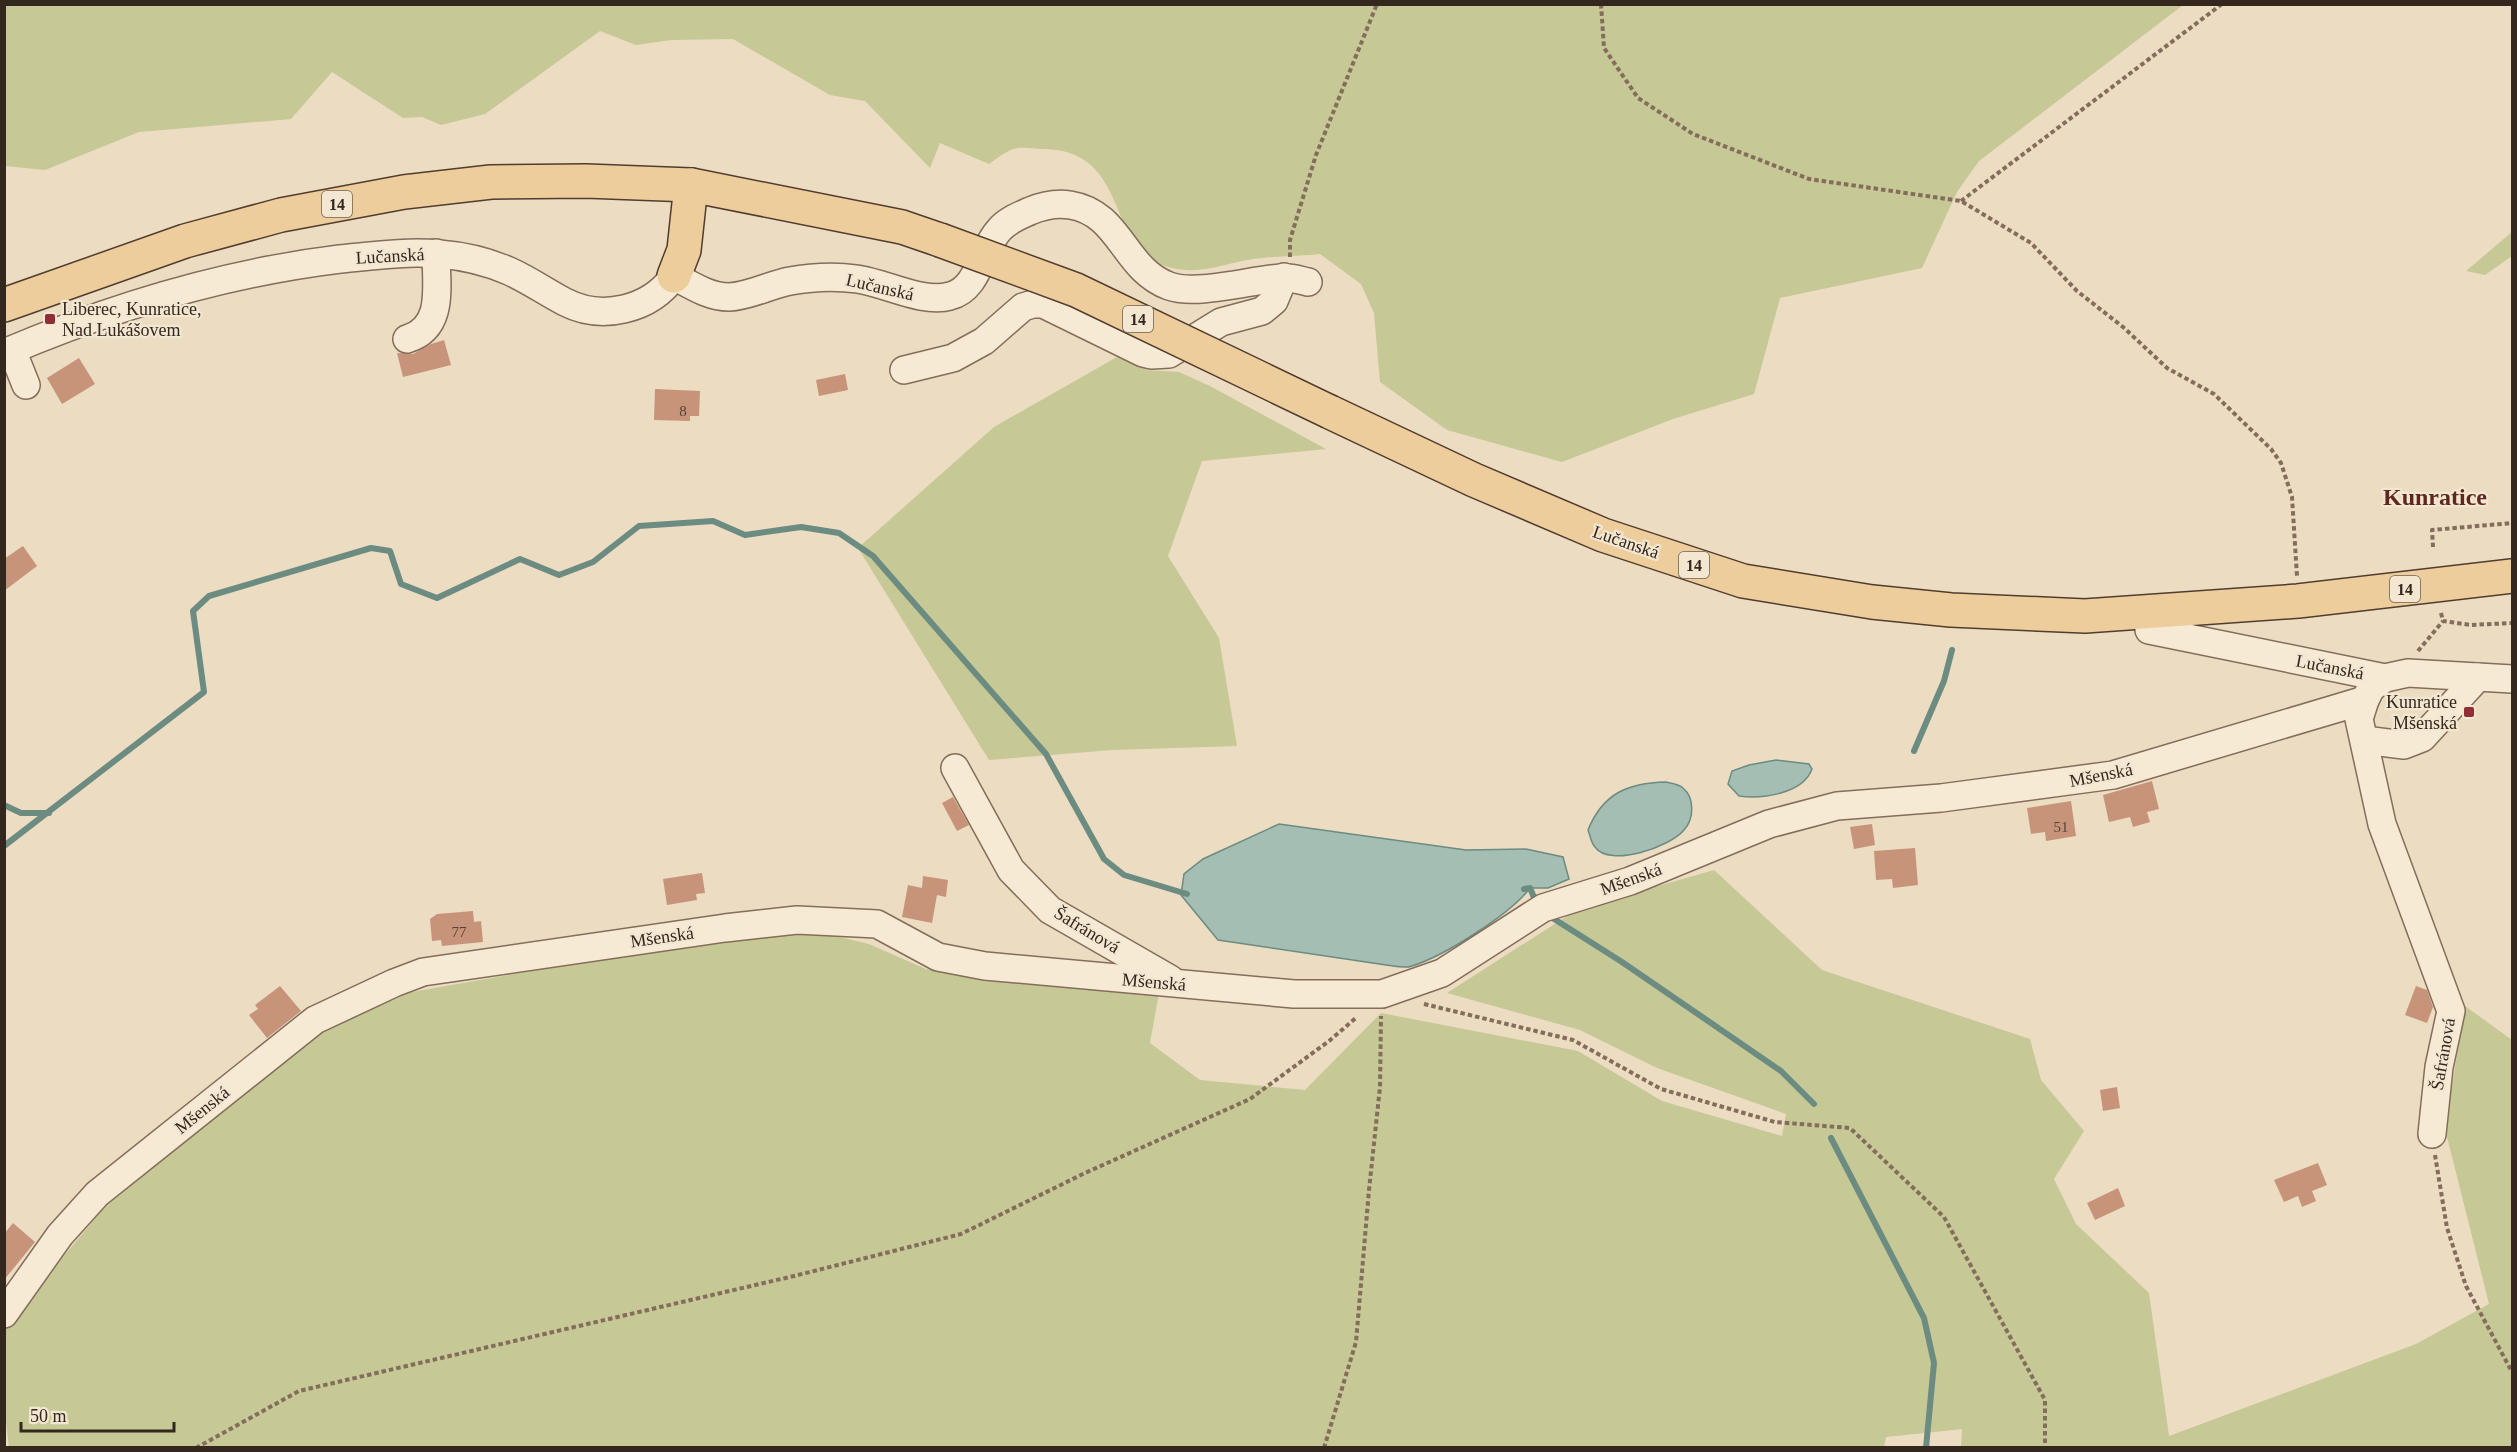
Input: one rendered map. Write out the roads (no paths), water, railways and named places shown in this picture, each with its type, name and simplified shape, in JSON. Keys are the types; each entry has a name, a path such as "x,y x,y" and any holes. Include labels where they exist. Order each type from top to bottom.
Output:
{"main road":[{"name":"14","path":"4,304 185,241 281,215 404,192 491,182 586,181 691,185"},
{"name":"Lučanská","path":"691,185 902,227 1014,266 1085,294 1474,480 1603,535 1743,581 1872,602 1951,610 2085,616 2298,601 2512,576"},
{"path":"674,276 684,250 691,185"}],"street":[{"name":"Lučanská","path":"8,351 130,306 219,280 285,266 366,256 436,254 486,262 540,286 566,302 583,309 607,312 630,309 650,300 668,285 674,276 710,294 728,297 789,281 826,277 856,278 882,283 934,298 951,296 963,290 972,280 993,238 1011,219 1043,206 1070,205 1085,210 1107,223 1138,266 1154,279 1171,287 1194,289 1296,280 1268,307 1255,314 1221,322 1169,354 1151,356 1143,353 1043,304 1023,307 984,341 953,358 904,370"},
{"path":"407,339 428,327 435,313 436,254"},
{"path":"8,351 26,385"},
{"name":"Lučanská","path":"2149,630 2385,678 2408,673 2512,679"},
{"path":"2364,740 2404,745 2422,738 2478,677"},
{"name":"Mšenská","path":"4,1314 60,1235 97,1194 315,1020 423,972 724,928 797,920 877,924 938,957 985,966 1294,994 1382,994 1442,973 1543,908 1630,881 1769,824 1837,806 1941,798 2113,775 2365,699 2372,688 2385,678"},
{"name":"Šafránová","path":"2365,699 2359,719 2382,824 2451,1011 2439,1067 2432,1134"},
{"name":"Šafránová","path":"954,768 1011,870 1050,910 1178,984"}],"waterway":[{"path":"4,846 204,692 193,611 209,596 371,548 390,551 401,584 437,598 520,559 559,575 593,562 639,526 713,521 745,535 801,527 839,533 873,556 1046,754 1104,859 1124,875 1187,894"},
{"path":"1914,751 1944,681 1952,650"},
{"path":"4,805 21,813 49,813"},
{"path":"1524,889 1530,888 1536,902"},
{"path":"1551,917 1622,962 1781,1071 1814,1104"},
{"path":"1831,1138 1924,1318 1934,1363 1926,1448"}],"place":[{"name":"Liberec, Kunratice, Nad Lukášovem","path":"50,319"},
{"name":"Kunratice Mšenská","path":"2469,712"}],"district":[{"name":"Kunratice","path":"2435,497"}]}
